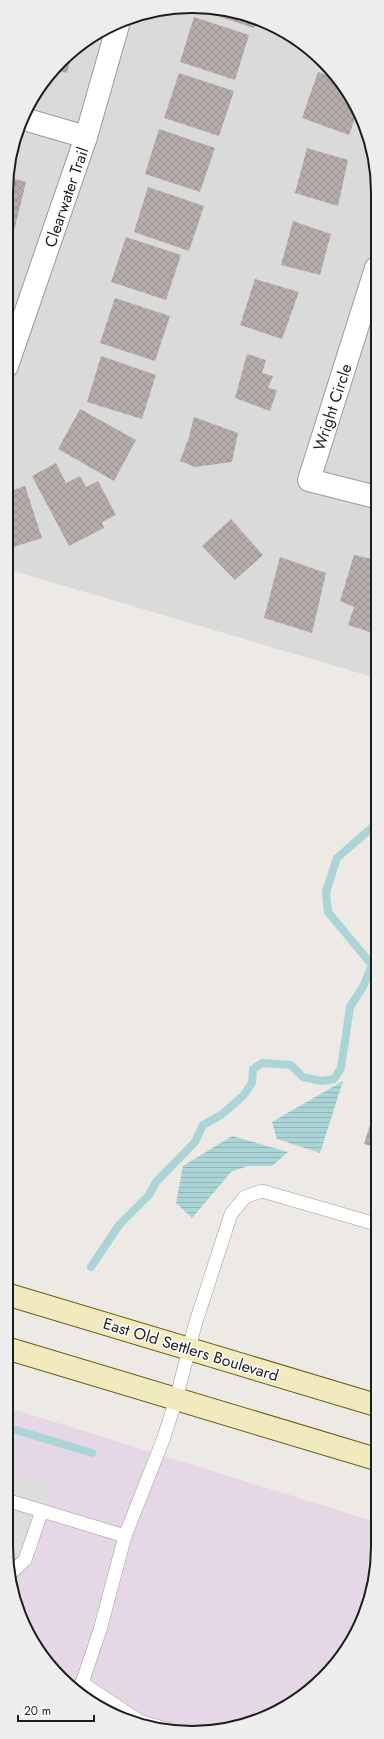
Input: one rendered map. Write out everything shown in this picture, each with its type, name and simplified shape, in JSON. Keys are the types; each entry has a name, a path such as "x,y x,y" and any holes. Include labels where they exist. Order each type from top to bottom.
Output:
{"main road":[{"name":"East Old Settlers Boulevard","path":"13,1296 371,1403"},
{"path":"13,1350 371,1458"}],"street":[{"name":"Clearwater Trail","path":"13,349 86,138 117,30"},
{"path":"28,120 86,138"},
{"name":"Wright Circle","path":"371,284 309,480 371,496"}],"lane":[{"path":"79,1686 100,1630 125,1536 163,1440 176,1400 207,1283 230,1214 245,1197 262,1191 371,1223"},
{"path":"13,1502 125,1536"},
{"path":"15,1569 25,1560 42,1511"},
{"path":"80,1686 126,1713"}],"shaded area":[{"path":"180,13 204,13 227,16 250,22 271,31 301,50 327,74 353,113 362,134 368,157 371,180 371,677 13,571 13,180 16,157 22,134 31,113 57,74 74,57 93,43 113,31 134,22 157,16"},
{"path":"13,1409 371,1520 371,1559 368,1582 362,1605 353,1626 327,1665 301,1689 271,1708 250,1717 227,1723 204,1726 180,1726 157,1723 134,1717 102,1702 74,1682 50,1656 31,1626 22,1605 16,1582 13,1559"},
{"path":"13,1472 50,1483 18,1590 13,1559"}],"water":[{"path":"343,1081 320,1153 277,1139 272,1122"},
{"path":"232,1136 288,1152 272,1166 248,1166 231,1172 192,1218 176,1203 183,1166"}],"building":[{"path":"213,15 227,16 250,22 255,24 254,28"},
{"path":"194,17 249,35 235,80 180,62"},
{"path":"70,60 67,73 60,71"},
{"path":"318,72 328,76 341,93 355,118 349,135 302,118"},
{"path":"179,73 234,91 219,136 164,118"},
{"path":"159,129 215,148 200,192 145,174"},
{"path":"307,148 348,160 338,206 295,193"},
{"path":"13,178 26,182 13,235"},
{"path":"148,187 204,206 189,251 134,232"},
{"path":"293,221 331,234 320,275 281,265"},
{"path":"126,237 181,255 166,300 111,282"},
{"path":"255,279 299,292 282,339 240,325"},
{"path":"115,298 170,316 155,361 100,343"},
{"path":"247,354 266,360 262,373 273,376 268,388 277,390 270,411 235,398"},
{"path":"101,356 156,375 142,419 87,402"},
{"path":"80,409 136,440 114,481 58,449"},
{"path":"194,417 238,433 232,462 195,467 180,461 189,437"},
{"path":"56,463 66,483 80,476 86,487 98,481 116,515 102,522 104,528 69,546 32,476"},
{"path":"25,486 42,538 13,547 13,490"},
{"path":"231,519 263,555 235,580 202,546"},
{"path":"354,555 371,559 371,632 348,625 354,607 340,601"},
{"path":"280,557 326,573 312,633 264,618"},
{"path":"371,1122 371,1146 364,1144"}],"waterway":[{"path":"371,828 337,858 326,892 328,912 371,964"},
{"path":"91,1267 119,1225 149,1195 156,1182 195,1142 203,1125 221,1115 243,1096 252,1083 253,1069 262,1063 291,1065 303,1077 321,1081 334,1079 341,1068 350,1007 364,985 371,968"},
{"path":"13,1429 92,1453"}]}
